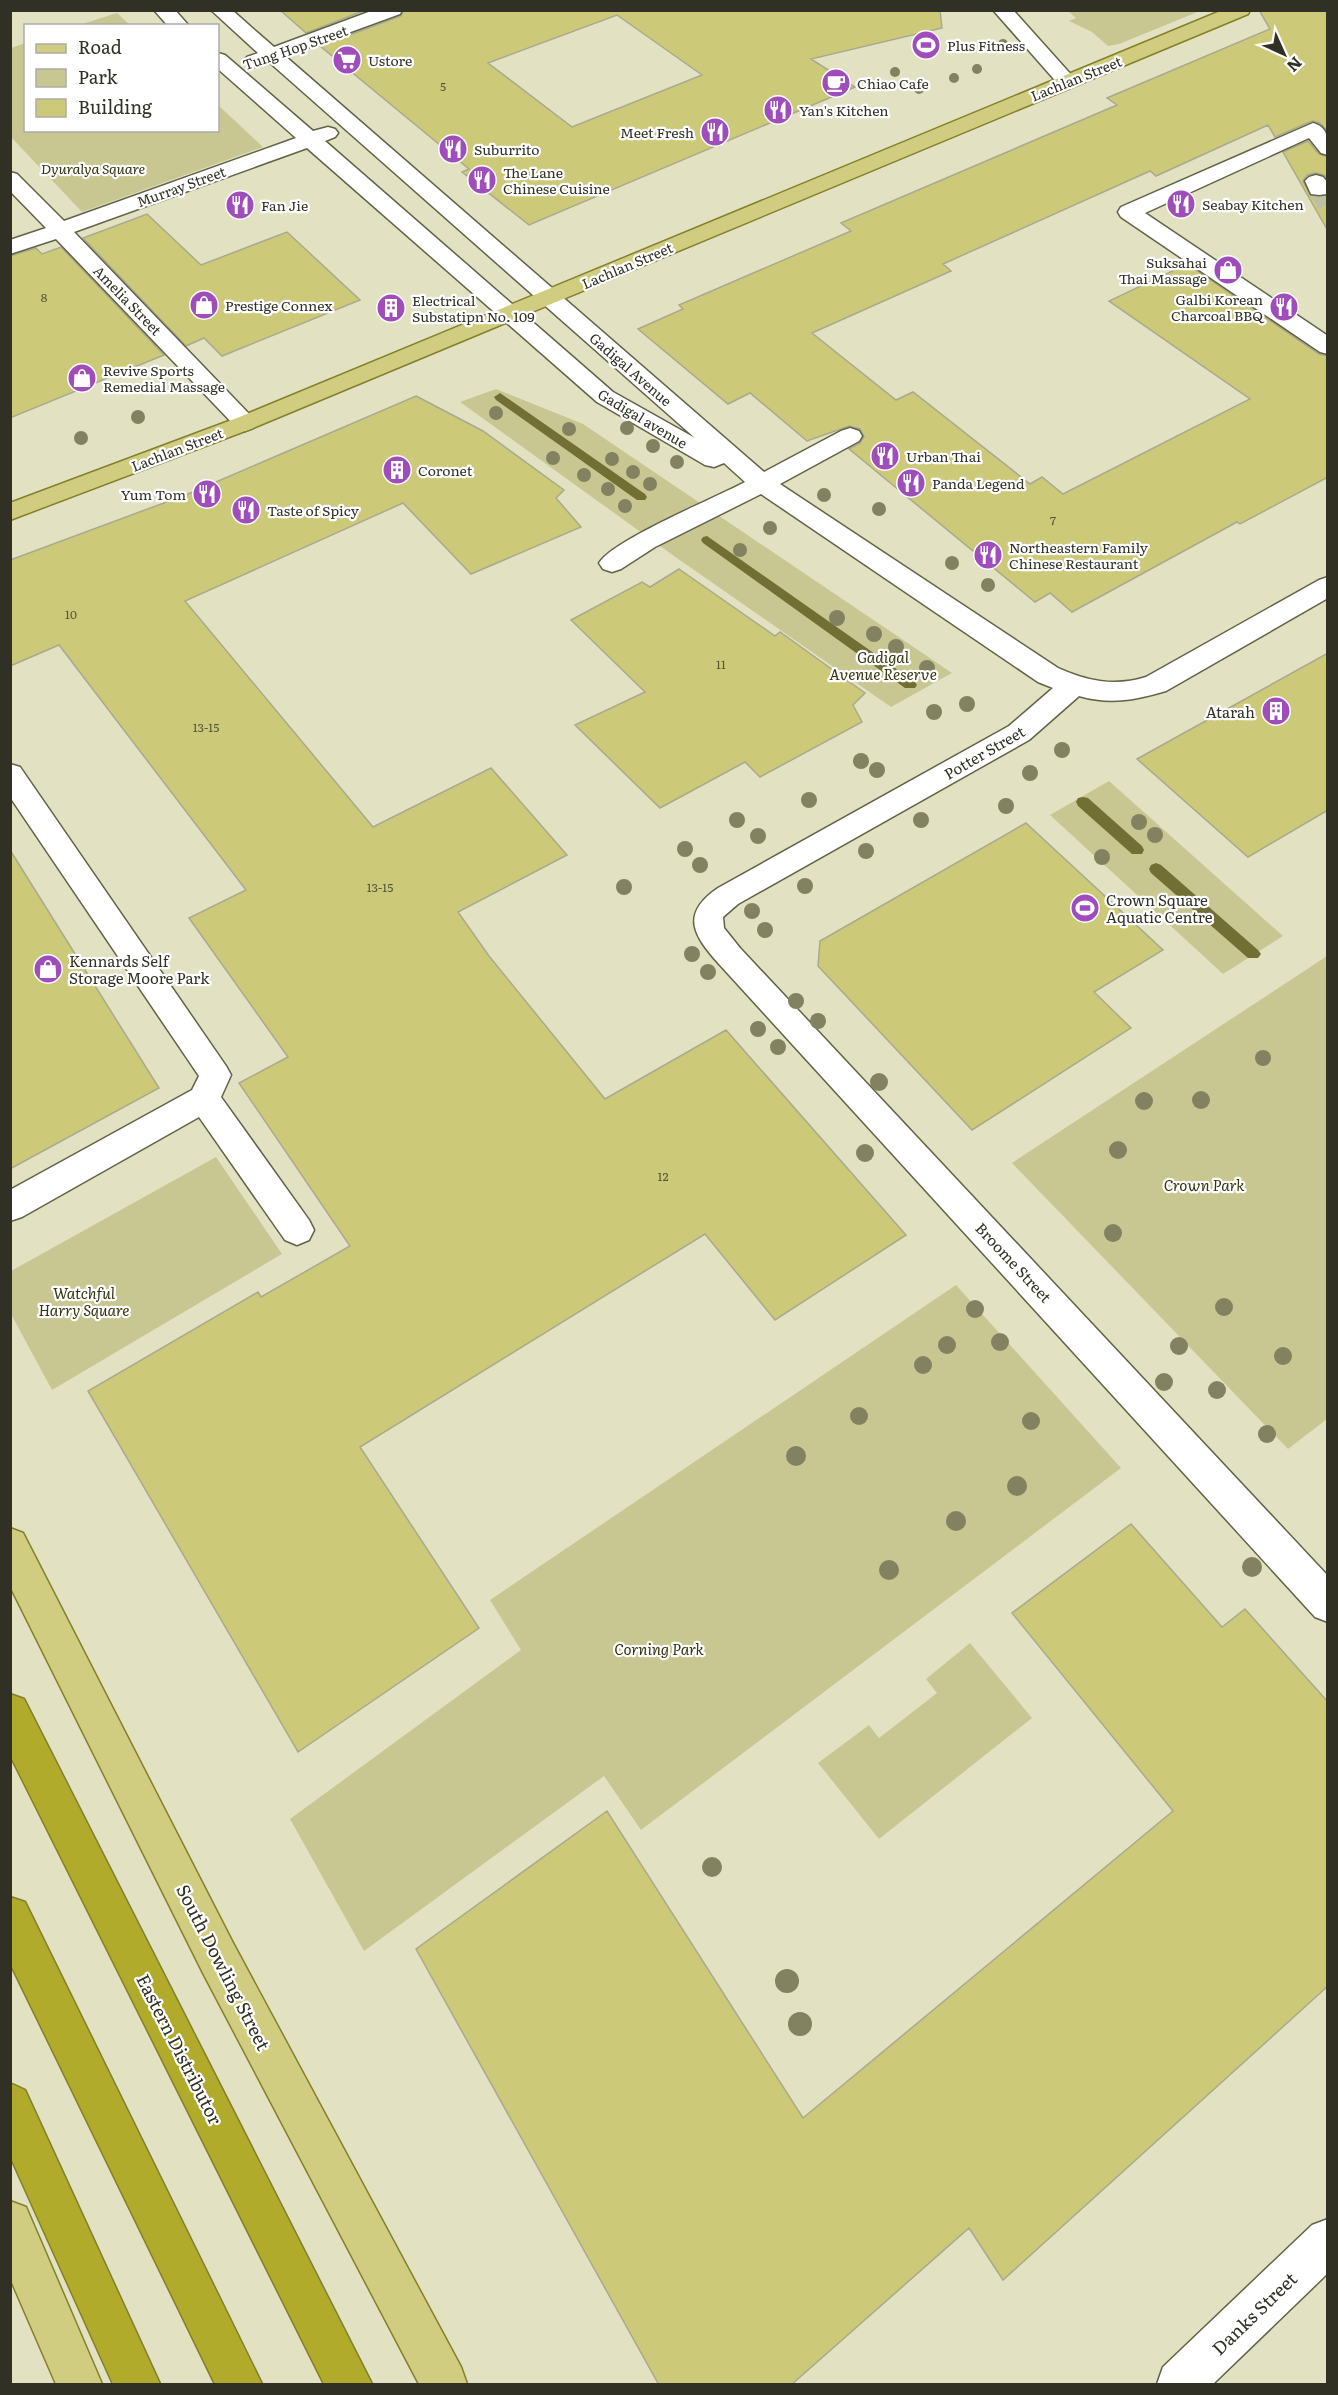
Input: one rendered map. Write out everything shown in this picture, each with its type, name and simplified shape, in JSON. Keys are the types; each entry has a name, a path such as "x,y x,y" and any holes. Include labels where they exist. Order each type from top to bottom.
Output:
{"highway":[{"name":"Eastern Distributor","path":"10,1713 349,2385"},
{"path":"10,1917 239,2385"},
{"path":"10,2105 138,2385"}],"main road":[{"name":"Lachlan Street","path":"10,512 245,423 1240,10"},
{"name":"South Dowling Street","path":"10,1546 218,1958 444,2385"},
{"path":"10,2223 79,2385"}],"street":[{"path":"163,10 178,24"},
{"name":"Gadigal Avenue","path":"220,10 761,483 986,632 1027,662 1073,686"},
{"name":"Tung Hop Street","path":"223,64 271,55 393,10"},
{"path":"1002,10 1067,82"},
{"path":"223,64 508,314"},
{"name":"Murray Street","path":"10,248 352,124"},
{"path":"1328,149 1313,129 1129,212 1328,347"},
{"name":"Amelia Street","path":"10,178 245,423"},
{"name":"Gadigal avenue","path":"508,314 605,397 685,444 761,483"},
{"path":"612,563 646,541 850,436"},
{"path":"1073,686 1093,692 1117,693 1156,684 1328,586"},
{"name":"Potter Street","path":"708,916 716,905 728,896 1019,733 1073,686"},
{"path":"10,774 215,1075 204,1099 10,1207"},
{"name":"Broome Street","path":"708,916 708,926 712,935 748,975 1328,1604"},
{"path":"204,1099 297,1230"},
{"name":"Danks Street","path":"1180,2385 1328,2241"}],"green space":[{"path":"1068,11 1200,11 1119,44 1108,46 1092,32 1069,21 1076,18"},
{"path":"117,13 129,24 82,24"},
{"name":"Dyuralya Square","path":"24,43 24,132 219,132 219,106 263,147 82,212 11,137 11,48"},
{"name":"Gadigal Avenue Reserve","path":"496,389 583,424 952,673 891,707 674,556 460,402"},
{"path":"1109,781 1283,936 1223,974 1050,815"},
{"name":"Crown Park","path":"1327,956 1327,1419 1288,1449 1012,1163"},
{"name":"Watchful Harry Square","path":"216,1157 282,1254 52,1390 11,1314 11,1271"},
{"name":"Corning Park","path":"956,1285 1121,1468 641,1830 604,1776 364,1951 290,1819 521,1650 490,1600"},
{"path":"970,1643 1032,1718 879,1839 818,1763 869,1725 879,1738 937,1693 926,1679"}],"building":[{"path":"280,10 366,10 306,33"},
{"path":"404,10 940,10 942,28 811,59 855,87 529,225 462,172 469,169 320,46 401,16","holes":["617,15 702,75 572,127 488,63"]},
{"path":"1259,10 1328,10 1328,132 1320,123 1312,121 1275,137 1268,125 1156,176 1150,171 943,264 951,271 812,333 896,400 913,392 1030,484 1042,477 1063,494 1250,399 1109,301 1187,264 1319,354 1328,356 1328,477 1240,524 1237,522 1072,612 1050,593 1035,602 849,449 860,443 864,437 860,429 849,426 807,441 750,393 728,404 638,329 683,309 679,305 851,231 841,223 1117,105 1107,98 1270,29"},
{"path":"1308,141 1319,154 1328,157 1328,179 1324,175 1315,173 1307,175 1303,181 1311,196 1328,196 1328,231 1283,152"},
{"path":"147,214 201,265 287,232 360,300 222,356 204,338 186,346 83,238"},
{"path":"61,247 164,355 10,418 10,256 36,248 42,254"},
{"path":"416,396 483,431 564,490 556,498 581,527 471,574 403,503 185,601 373,827 491,768 567,855 458,912 489,956 605,1099 726,1030 906,1235 775,1320 705,1234 360,1447 479,1628 298,1752 88,1391 258,1292 261,1297 350,1246 239,1083 288,1057 189,918 246,890 59,645 10,666 10,560 188,494"},
{"path":"679,569 775,636 780,632 865,693 853,705 862,722 760,777 745,762 660,808 575,725 645,692 571,620 642,582 650,587"},
{"name":"Atarah","path":"1328,653 1328,810 1248,857 1137,759"},
{"path":"1026,823 1163,950 1094,992 1131,1028 972,1130 818,966 820,941"},
{"name":"Kennards Self Storage Moore Park","path":"10,850 159,1088 10,1169"},
{"path":"1131,1524 1222,1627 1245,1609 1328,1702 1328,1986 1003,2280 969,2228 791,2385 659,2385 416,1949 607,1811 803,2118 1173,1811 1012,1613"}],"waterway":[{"path":"500,397 641,497"},
{"path":"707,540 910,685"},
{"path":"1083,802 1137,850"},
{"path":"1156,869 1253,954"}],"tunnel":[{"path":"1319,189 1328,204"}],"place":[{"name":"Plus Fitness","path":"926,45"},
{"name":"Ustore","path":"347,60"},
{"name":"Chiao Cafe","path":"836,83"},
{"name":"Yan's Kitchen","path":"778,110"},
{"name":"Meet Fresh","path":"715,132"},
{"name":"Suburrito","path":"453,149"},
{"name":"The Lane Chinese Cuisine","path":"482,180"},
{"name":"Seabay Kitchen","path":"1181,204"},
{"name":"Fan Jie","path":"240,205"},
{"name":"Suksahai Thai Massage","path":"1228,270"},
{"name":"Prestige Connex","path":"204,305"},
{"name":"Galbi Korean Charcoal BBQ","path":"1284,307"},
{"name":"Electrical Substatipn No. 109","path":"391,308"},
{"name":"Revive Sports Remedial Massage","path":"82,378"},
{"name":"Urban Thai","path":"885,456"},
{"name":"Coronet","path":"397,470"},
{"name":"Panda Legend","path":"911,483"},
{"name":"Yum Tom","path":"207,494"},
{"name":"Taste of Spicy","path":"246,510"},
{"name":"Northeastern Family Chinese Restaurant","path":"988,555"},
{"name":"Atarah","path":"1276,711"},
{"name":"Crown Square Aquatic Centre","path":"1085,908"},
{"name":"Kennards Self Storage Moore Park","path":"48,969"}]}
